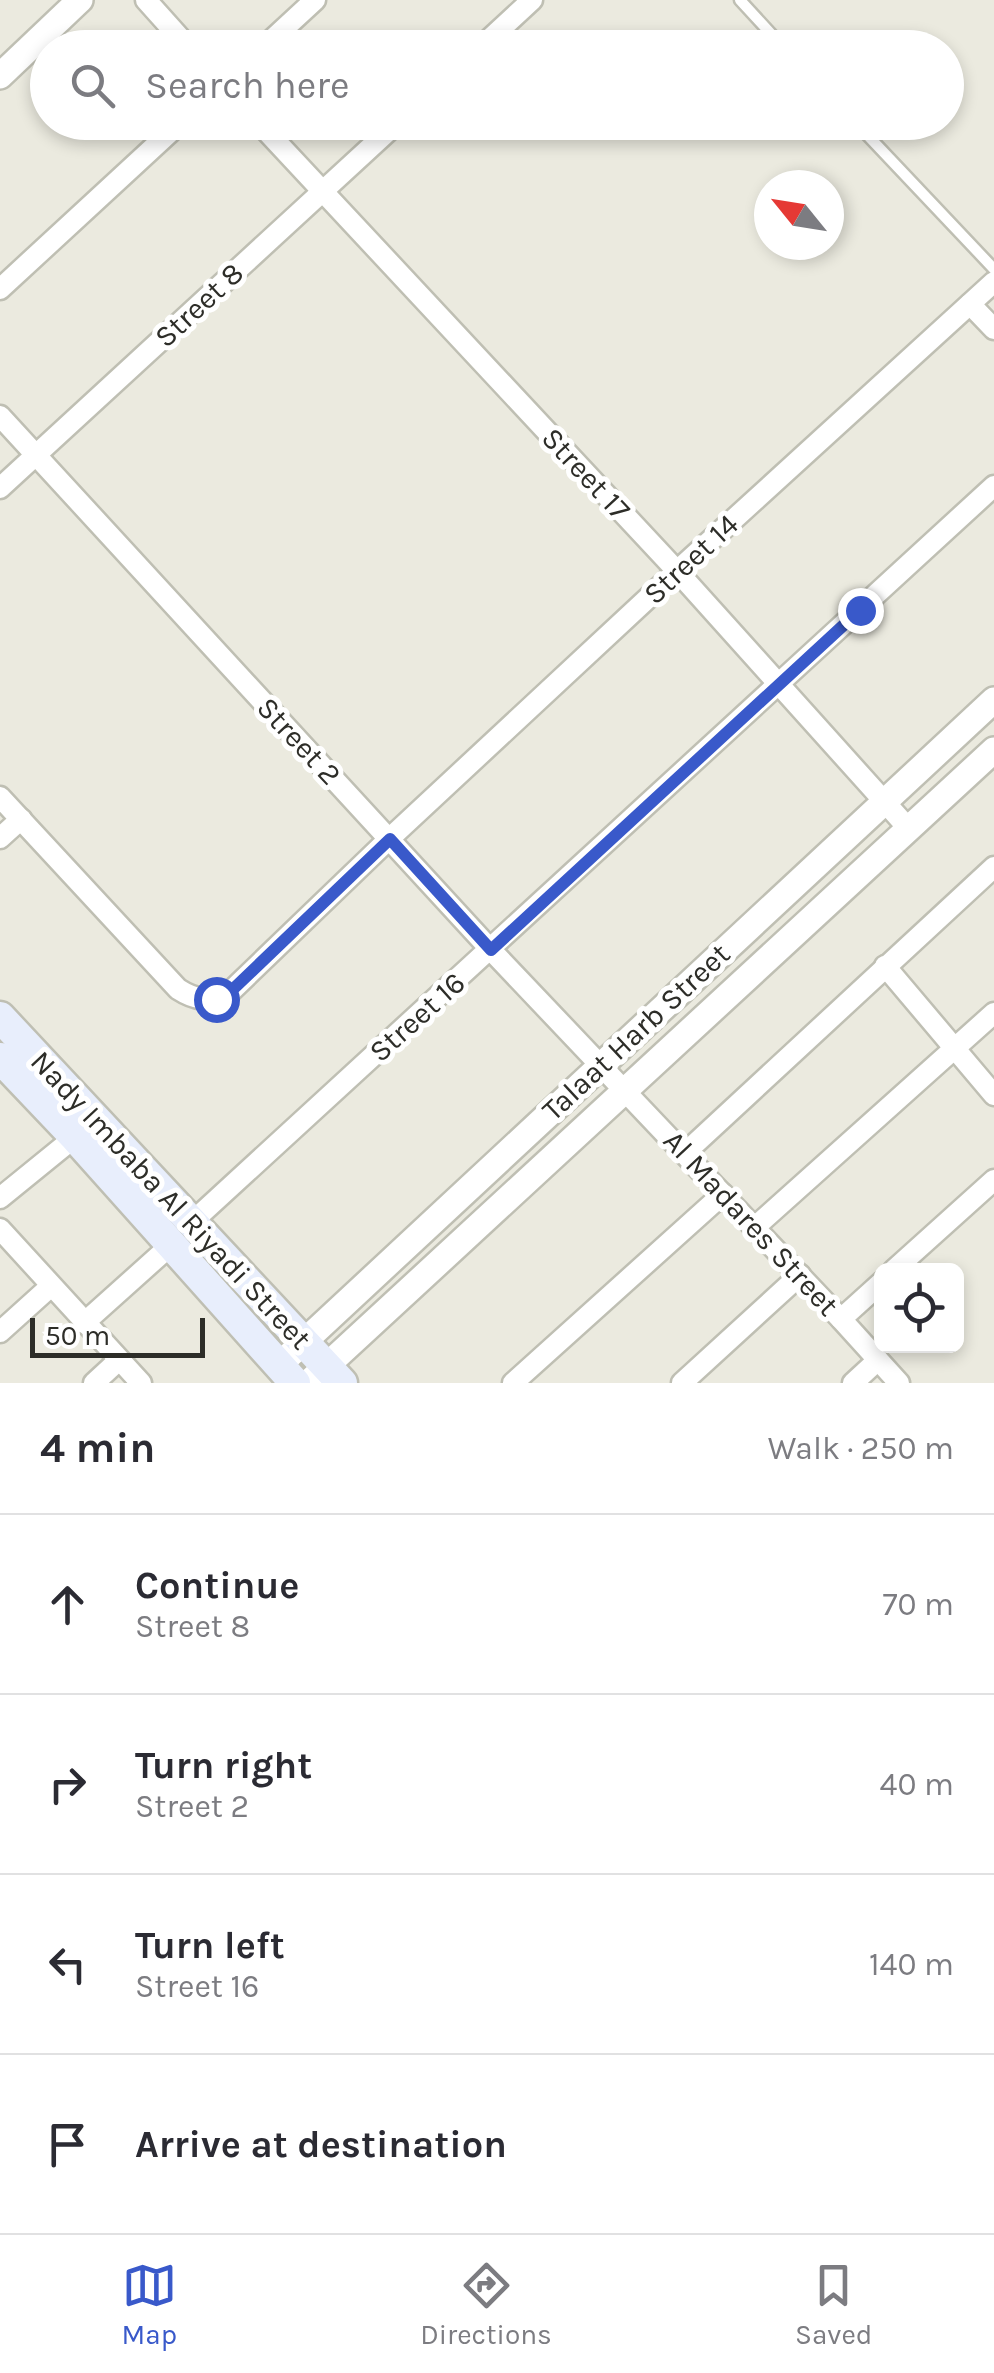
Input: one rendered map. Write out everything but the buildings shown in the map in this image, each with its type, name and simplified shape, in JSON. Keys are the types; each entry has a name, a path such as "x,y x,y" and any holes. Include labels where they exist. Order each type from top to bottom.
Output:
{"main road":[{"name":"Nady Imbaba Al Riyadi Street","path":"0,1017 304,1342 325,1377"},
{"name":"Nady Imbaba Al Riyadi Street","path":"0,1058 287,1374"}],"street":[{"path":"48,30 80,0"},
{"path":"146,0 173,30"},
{"path":"282,30 315,0"},
{"path":"500,30 532,0"},
{"path":"0,76 30,48"},
{"path":"0,289 161,140"},
{"name":"Street 17","path":"275,140 677,572 909,829"},
{"name":"Street 8","path":"0,488 378,140"},
{"name":"Street 14","path":"390,839 994,282"},
{"path":"970,304 994,328"},
{"name":"Street 2","path":"0,416 600,1065"},
{"name":"Street 16","path":"192,1222 994,486"},
{"name":"Talaat Harb Street","path":"287,1374 304,1342 994,700"},
{"name":"Talaat Harb Street","path":"325,1377 994,750"},
{"path":"0,798 178,989 202,1000 228,994 390,839"},
{"path":"0,838 21,820"},
{"path":"685,1153 994,868"},
{"path":"885,966 994,1095"},
{"path":"755,1227 994,1013"},
{"name":"Al Madares Street","path":"600,1065 899,1383"},
{"path":"0,1198 75,1137"},
{"path":"902,1263 994,1180"},
{"path":"513,1383 723,1194"},
{"path":"0,1229 141,1383"},
{"path":"84,1322 171,1244"},
{"path":"682,1383 800,1276"},
{"path":"0,1332 51,1286"},
{"path":"841,1318 874,1289"},
{"path":"94,1383 119,1360"},
{"path":"853,1383 878,1360"}],"lane":[{"path":"740,0 768,30"},
{"path":"873,140 994,269"}],"route":[{"path":"216,999 228,994 390,839 491,950 860,610"}]}
